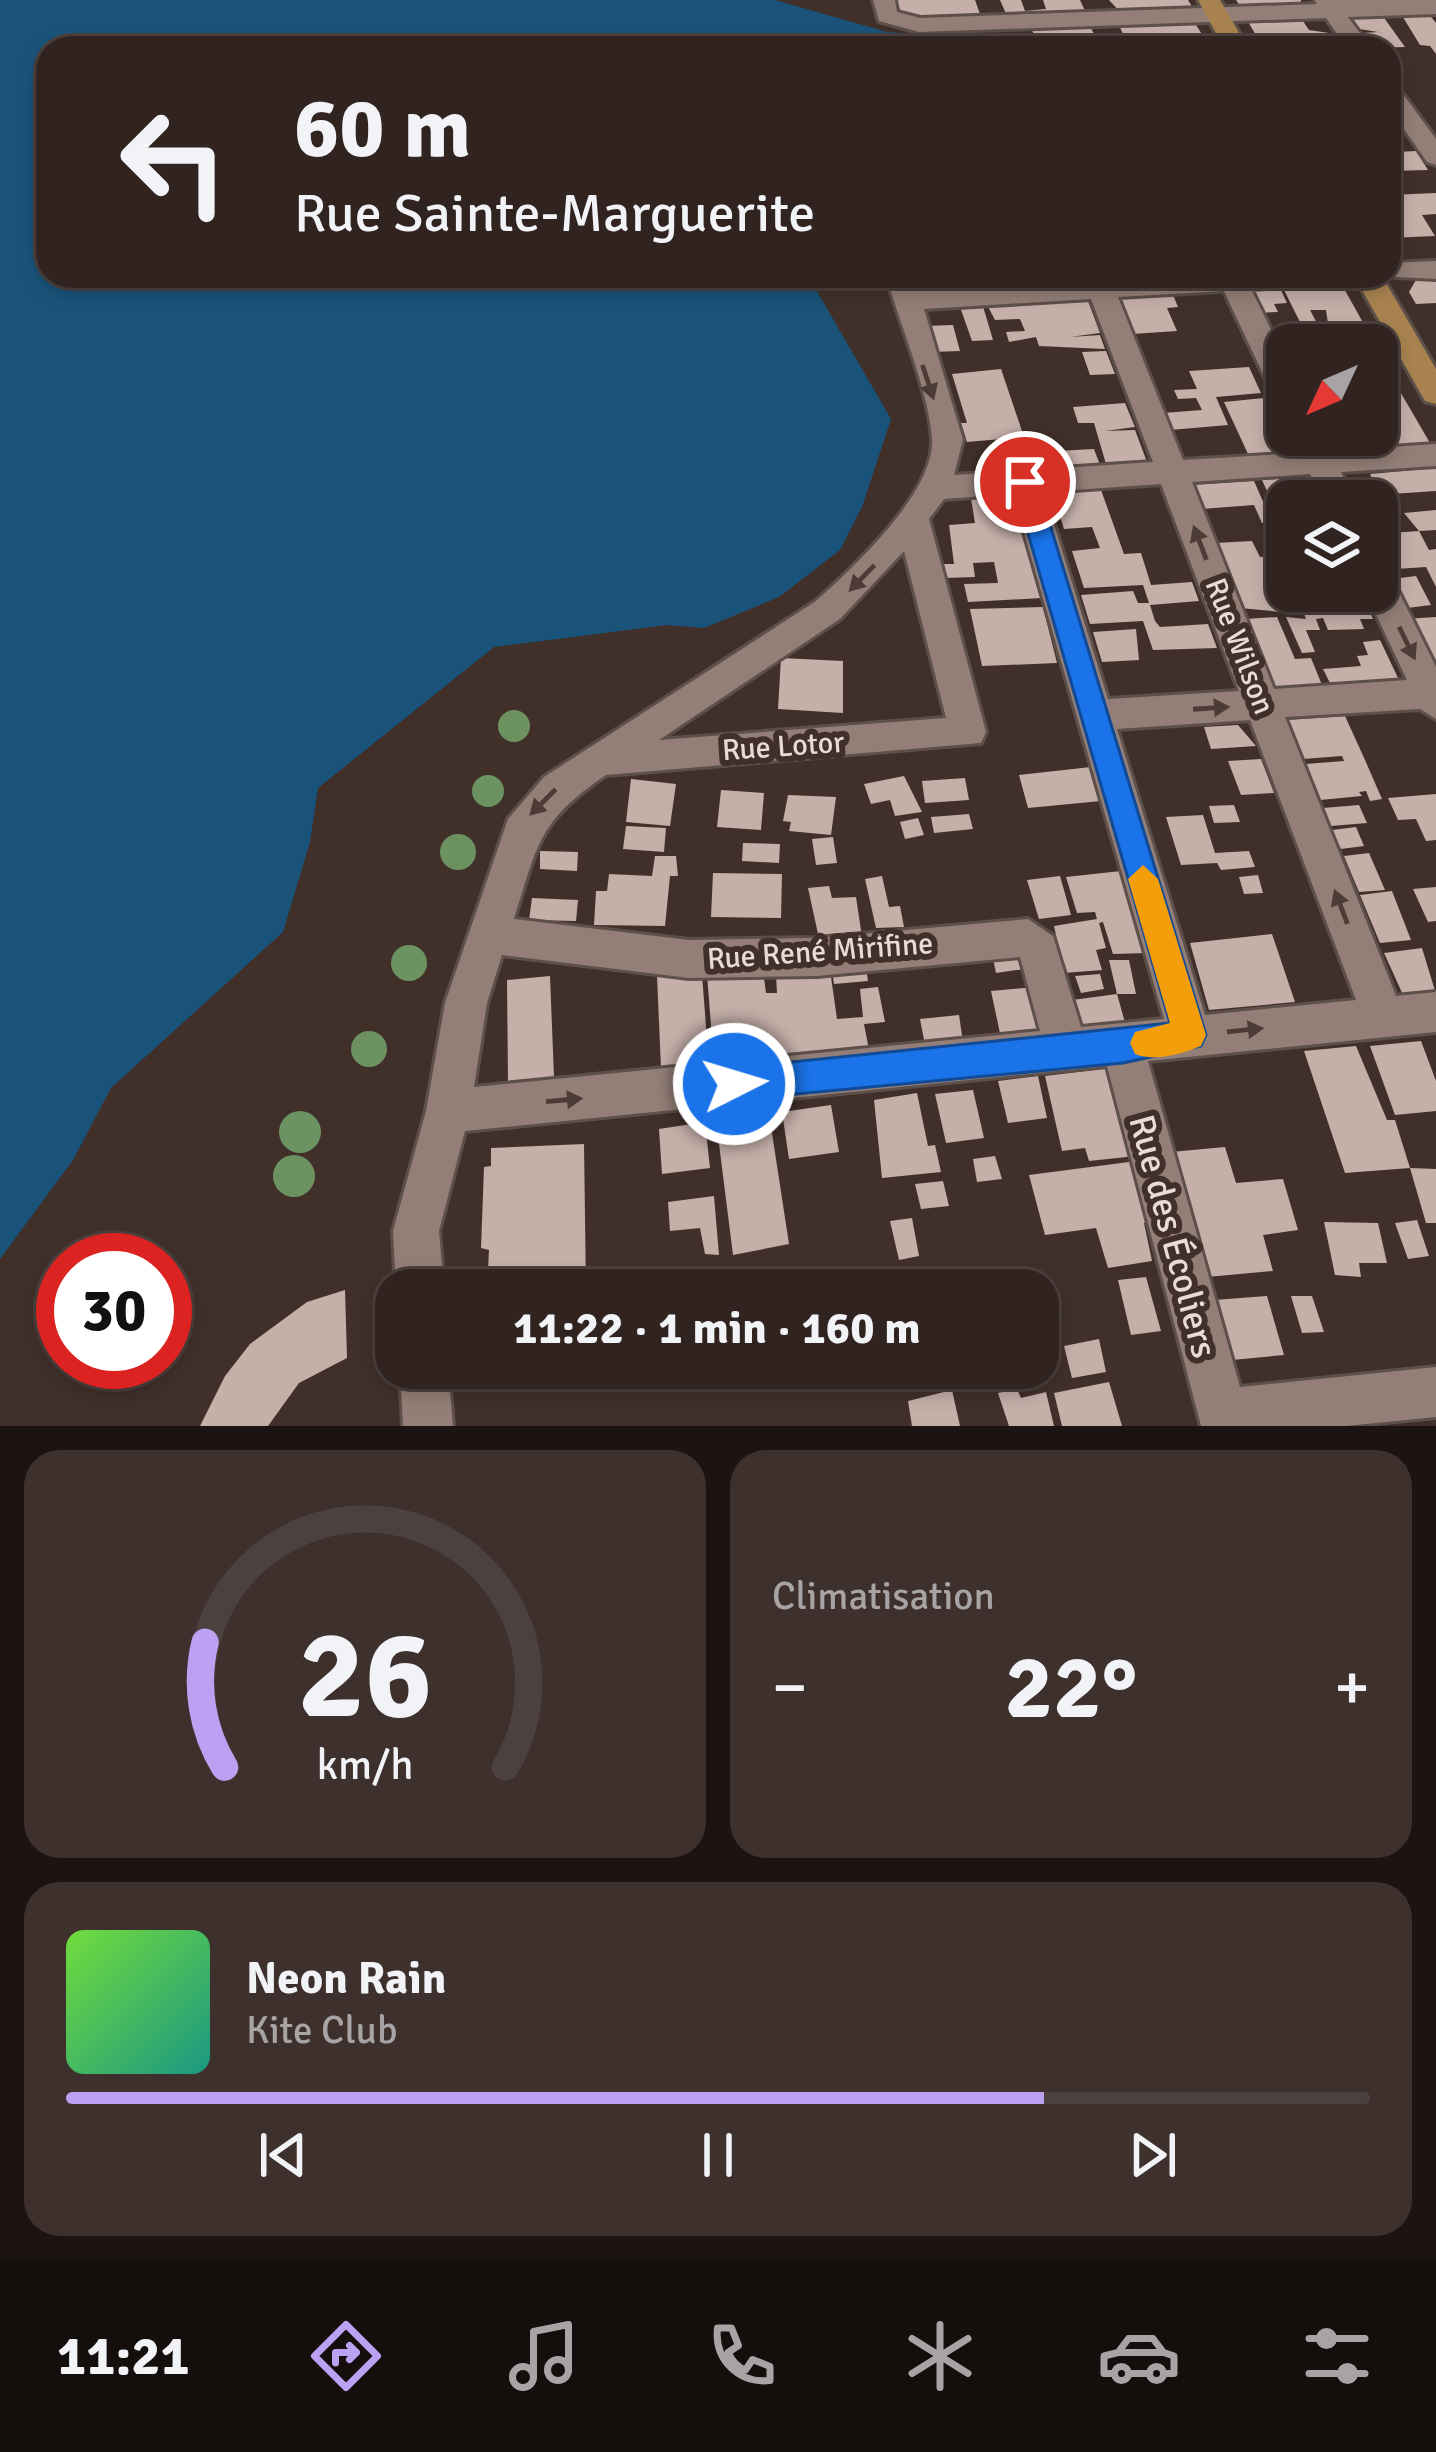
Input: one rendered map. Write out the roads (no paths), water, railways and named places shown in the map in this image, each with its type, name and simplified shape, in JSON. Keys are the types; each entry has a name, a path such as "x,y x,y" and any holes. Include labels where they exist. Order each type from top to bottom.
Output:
{"main road":[{"path":"1214,7 1230,36"},
{"path":"1375,288 1436,394"}],"street":[{"path":"884,0 887,16 899,22 992,11 1436,8"},
{"path":"1429,0 1436,8"},
{"path":"1329,6 1350,36"},
{"path":"1413,126 1436,157"},
{"path":"1401,271 1436,270"},
{"path":"419,1269 416,1231 448,1111 466,1003 526,819 557,788 828,610 866,576 923,502 948,440 923,370 904,288"},
{"name":"Rue Wilson","path":"1100,288 1383,1016"},
{"path":"1237,288 1266,349"},
{"path":"1398,452 1436,454"},
{"path":"923,502 1025,482 1173,472 1270,456"},
{"path":"1025,482 1190,1035"},
{"name":"Rue Lotor","path":"598,760 968,732 923,502"},
{"path":"1095,716 1434,697 1392,612"},
{"name":"Rue René Mirifine","path":"489,935 689,959 817,957 1028,938 1039,949 1067,1053"},
{"path":"448,1111 1067,1053 1190,1035 1436,1012"},
{"name":"Rue des Écoliers","path":"1123,1047 1224,1420"},
{"path":"425,1389 428,1426"},
{"path":"1224,1420 1436,1392"}],"water":[{"path":"0,0 775,0 887,32 959,36 36,36 36,288 815,288 891,419 862,507 840,550 779,597 704,628 667,625 494,647 318,788 310,842 283,932 111,1088 73,1160 0,1259"}]}
